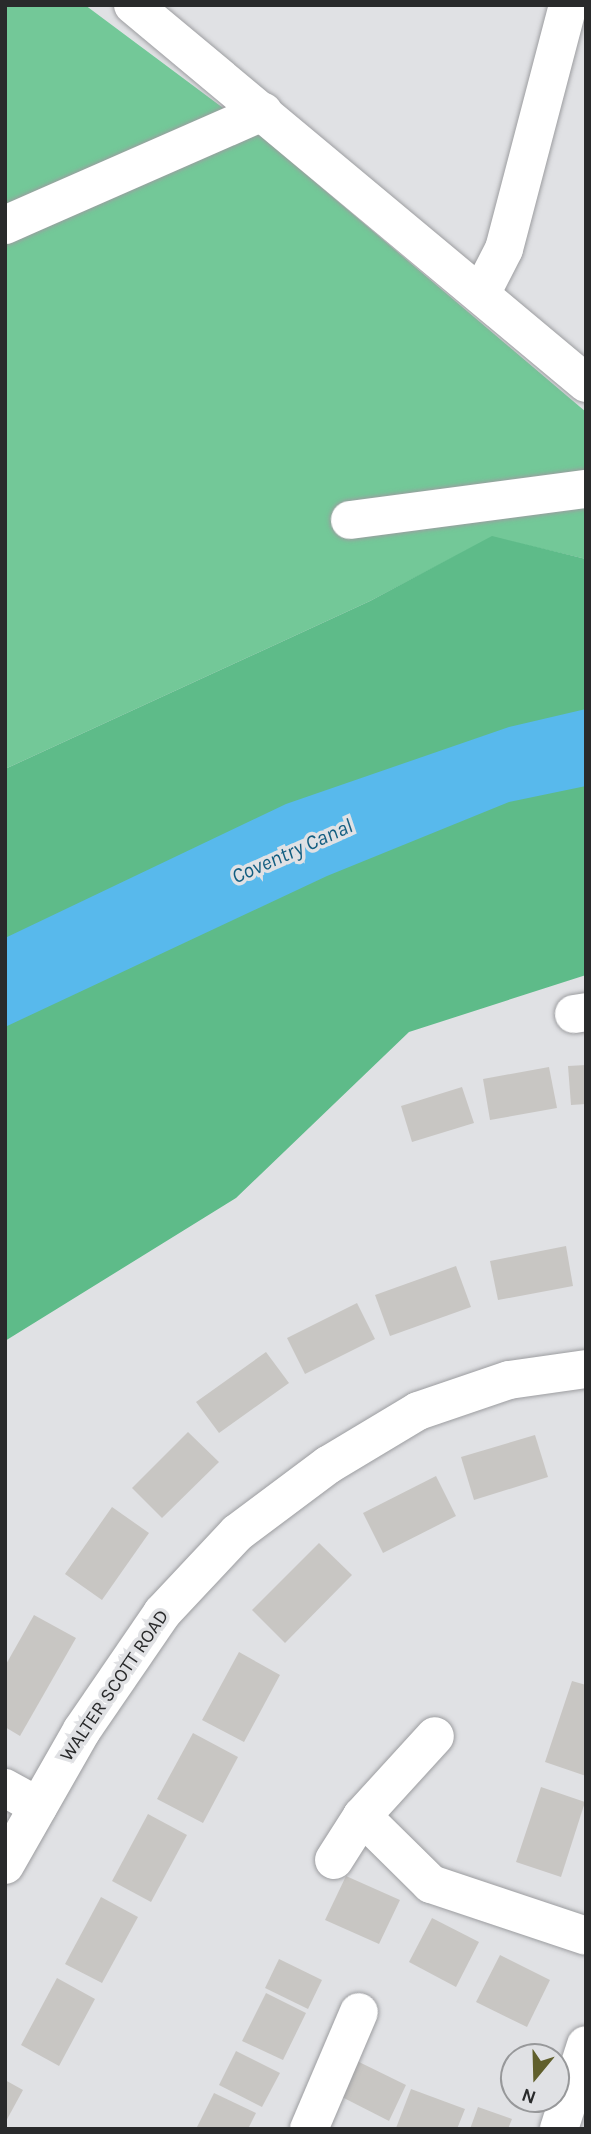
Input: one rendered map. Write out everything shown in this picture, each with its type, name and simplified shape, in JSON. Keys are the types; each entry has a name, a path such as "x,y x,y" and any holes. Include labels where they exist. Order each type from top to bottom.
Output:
{"street":[{"path":"133,5 482,292 586,383"},
{"path":"482,292 504,249 568,5"},
{"path":"5,225 263,112"},
{"path":"350,520 586,489"},
{"name":"WALTER SCOTT ROAD","path":"5,1865 38,1806 162,1613 237,1533 328,1465 418,1411 509,1380 586,1368"},
{"path":"334,1860 362,1816 435,1736"},
{"path":"5,1788 38,1806"},
{"path":"362,1816 431,1884 586,1936"},
{"path":"309,2129 359,2012"},
{"path":"559,2129 586,2045"}],"green space":[{"path":"5,5 85,5 262,137 586,412 586,559 492,537 370,601 5,769"},
{"path":"492,536 586,559 586,975 409,1032 236,1198 5,1341 5,769 370,601"}],"water":[{"name":"Coventry Canal","path":"586,709 586,786 509,802 327,876 5,1027 5,938 286,804 509,727"}],"building":[{"path":"586,1065 586,1104 571,1105 568,1066"},
{"path":"549,1067 557,1108 490,1120 483,1079"},
{"path":"462,1087 474,1123 412,1142 401,1106"},
{"path":"566,1246 573,1286 498,1300 490,1261"},
{"path":"456,1266 471,1307 390,1336 375,1295"},
{"path":"357,1303 375,1339 305,1374 287,1338"},
{"path":"266,1352 289,1383 219,1433 196,1402"},
{"path":"188,1432 219,1462 162,1518 132,1488"},
{"path":"535,1435 548,1477 474,1500 461,1457"},
{"path":"436,1476 456,1516 383,1553 363,1513"},
{"path":"112,1507 149,1533 102,1600 65,1574"},
{"path":"319,1543 352,1575 285,1643 252,1610"},
{"path":"34,1615 76,1638 20,1736 5,1727 5,1666"},
{"path":"239,1652 280,1675 244,1742 202,1720"},
{"path":"572,1681 586,1685 586,1776 545,1762"},
{"path":"193,1733 238,1757 203,1823 157,1799"},
{"path":"541,1787 585,1802 561,1877 516,1862"},
{"path":"148,1814 187,1835 151,1902 112,1881"},
{"path":"346,1876 400,1900 379,1944 325,1920"},
{"path":"101,1897 138,1917 102,1983 65,1964"},
{"path":"432,1918 479,1942 456,1987 409,1962"},
{"path":"500,1955 550,1980 527,2027 476,2002"},
{"path":"279,1959 322,1980 308,2009 265,1988"},
{"path":"57,1978 95,1999 59,2066 21,2045"},
{"path":"266,1993 306,2013 283,2060 242,2041"},
{"path":"236,2051 280,2073 262,2107 219,2085"},
{"path":"357,2061 406,2085 389,2121 340,2096"},
{"path":"5,2080 23,2090 5,2123"},
{"path":"411,2089 465,2109 457,2129 396,2128"},
{"path":"214,2093 256,2113 248,2129 196,2129"},
{"path":"478,2107 512,2119 508,2129 470,2129"}]}
